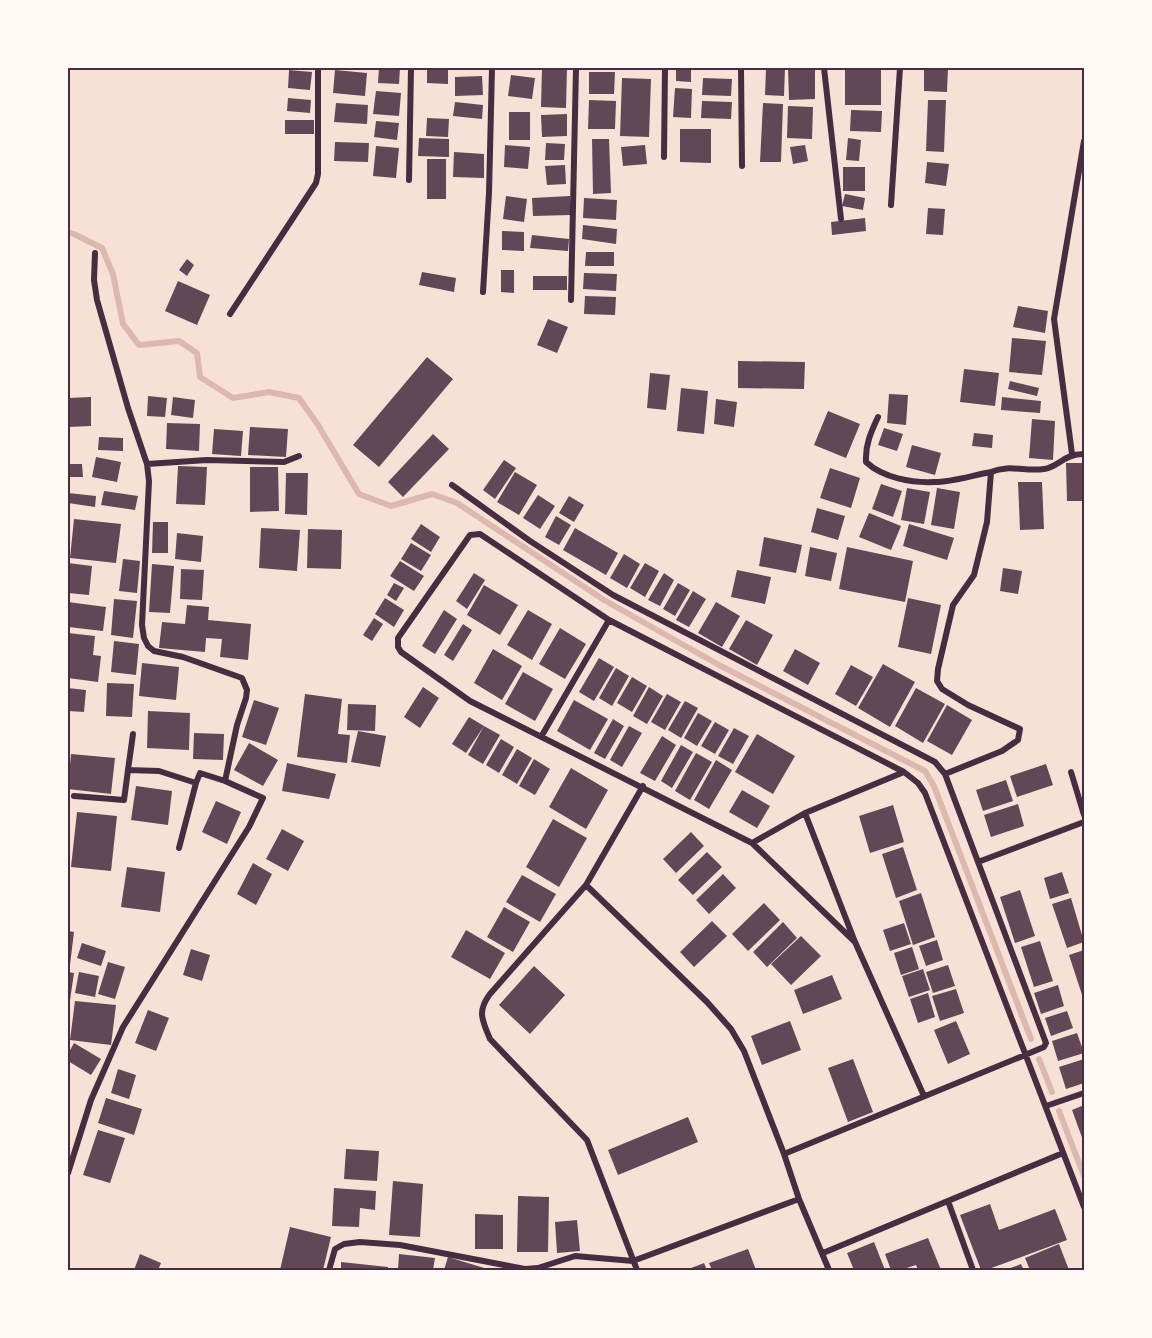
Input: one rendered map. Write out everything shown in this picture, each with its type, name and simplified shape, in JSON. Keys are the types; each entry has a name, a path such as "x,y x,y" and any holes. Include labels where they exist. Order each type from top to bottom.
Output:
{"street":[{"path":"230,314 316,183 318,174 318,68"},
{"path":"409,180 411,68"},
{"path":"483,292 489,193 492,68"},
{"path":"571,300 576,68"},
{"path":"663,157 665,68"},
{"path":"741,68 742,166"},
{"path":"824,68 841,219"},
{"path":"891,205 900,68"},
{"path":"1072,454 1054,320 1084,141"},
{"path":"94,253 97,300 147,464 142,625 144,638 154,651 183,657 226,671 242,678 245,682 246,698 237,725 225,781"},
{"path":"879,417 871,432 866,450 866,462 874,469 899,478 935,482 1010,468 1046,469 1072,454 1084,454"},
{"path":"147,464 207,460 284,462 299,456"},
{"path":"945,774 1002,751 1018,740 1020,729 968,705 942,689 937,681 953,605 974,575 987,522 991,471"},
{"path":"452,485 530,541 613,595 935,762 945,774 1045,1039 1044,1047 784,1154"},
{"path":"855,942 752,843 470,701 401,652 398,638 470,535 480,534 609,620 904,772 918,783 925,793 1084,1207"},
{"path":"541,737 609,620"},
{"path":"74,796 124,800 133,734"},
{"path":"128,770 159,771 196,783"},
{"path":"752,843 805,813 904,772"},
{"path":"1071,772 1084,814"},
{"path":"68,1173 91,1100 123,1027 249,827 262,798 225,781 200,773 179,848"},
{"path":"637,1270 587,1140 490,1039 482,1021 482,1010 484,1002 586,885 642,786"},
{"path":"805,813 855,942 924,1096"},
{"path":"978,862 1084,822"},
{"path":"586,885 707,1002 731,1029 744,1051 799,1199 829,1270"},
{"path":"1046,1106 1084,1093"},
{"path":"823,1254 1063,1153"},
{"path":"329,1270 335,1249 344,1244 360,1242 400,1245 525,1269 538,1268 575,1256 633,1261 799,1199"},
{"path":"948,1201 974,1270"}],"building":[{"path":"379,68 400,68 399,84 378,83"},
{"path":"427,68 448,68 448,84 427,83"},
{"path":"542,68 567,68 566,108 541,107"},
{"path":"676,68 691,68 691,82 676,81"},
{"path":"766,68 785,68 784,96 765,95"},
{"path":"788,68 815,68 815,99 789,100"},
{"path":"845,68 881,68 881,105 845,105"},
{"path":"924,68 948,68 947,92 924,91"},
{"path":"289,70 312,72 310,90 288,88"},
{"path":"335,70 367,73 365,96 333,93"},
{"path":"589,72 615,72 614,94 589,94"},
{"path":"511,75 535,78 532,99 508,96"},
{"path":"482,76 483,95 455,96 455,77"},
{"path":"622,78 651,79 649,137 620,136"},
{"path":"703,78 732,79 731,96 702,95"},
{"path":"675,88 692,89 691,118 673,117"},
{"path":"376,91 401,93 399,116 373,114"},
{"path":"288,98 311,100 310,113 287,111"},
{"path":"589,100 616,101 615,129 588,129"},
{"path":"928,100 946,100 944,152 926,151"},
{"path":"702,101 732,102 731,119 701,118"},
{"path":"455,102 483,105 482,119 453,116"},
{"path":"336,103 368,105 367,124 334,122"},
{"path":"763,103 783,104 781,162 760,162"},
{"path":"788,106 813,107 812,139 787,138"},
{"path":"851,110 882,111 881,132 850,131"},
{"path":"509,112 530,112 530,140 509,140"},
{"path":"567,114 567,136 542,137 541,115"},
{"path":"427,118 449,119 448,137 426,136"},
{"path":"285,120 314,120 314,134 285,134"},
{"path":"376,121 399,123 397,140 374,137"},
{"path":"680,129 711,129 711,163 680,162"},
{"path":"419,138 449,139 449,157 418,156"},
{"path":"848,138 861,140 859,161 846,160"},
{"path":"592,139 609,139 611,193 593,194"},
{"path":"335,142 369,143 368,162 334,161"},
{"path":"546,143 565,144 564,160 545,160"},
{"path":"505,145 530,147 528,169 504,167"},
{"path":"645,145 647,164 623,166 621,147"},
{"path":"805,145 808,161 793,164 790,147"},
{"path":"376,146 399,148 396,178 373,176"},
{"path":"454,152 484,154 484,178 453,177"},
{"path":"427,159 446,159 446,199 427,199"},
{"path":"927,162 949,164 946,186 925,183"},
{"path":"565,165 566,184 547,185 545,166"},
{"path":"843,167 865,167 865,191 843,191"},
{"path":"845,194 865,198 863,210 842,206"},
{"path":"506,196 527,199 524,222 503,219"},
{"path":"570,196 571,215 533,216 532,198"},
{"path":"584,198 617,200 616,220 583,218"},
{"path":"928,208 945,209 943,235 926,234"},
{"path":"865,218 866,231 832,235 831,222"},
{"path":"583,225 617,229 616,244 582,239"},
{"path":"502,231 524,232 524,251 502,250"},
{"path":"532,235 569,239 568,251 530,248"},
{"path":"586,252 614,252 614,266 585,266"},
{"path":"187,259 194,265 187,276 179,270"},
{"path":"501,270 514,270 514,293 501,292"},
{"path":"422,272 456,278 454,292 419,285"},
{"path":"584,273 617,274 616,291 583,289"},
{"path":"533,276 567,276 567,290 533,290"},
{"path":"178,281 210,295 197,325 165,311"},
{"path":"585,296 616,297 615,315 584,314"},
{"path":"1018,306 1048,311 1045,333 1013,327"},
{"path":"548,319 568,327 557,353 537,345"},
{"path":"1012,338 1046,341 1042,375 1009,372"},
{"path":"427,357 453,379 379,467 353,445"},
{"path":"738,361 805,362 804,389 738,388"},
{"path":"964,369 999,373 995,406 960,402"},
{"path":"650,373 670,375 666,410 647,408"},
{"path":"1010,381 1039,388 1037,396 1008,389"},
{"path":"681,388 708,391 704,434 677,431"},
{"path":"889,394 908,395 906,425 887,423"},
{"path":"148,396 167,398 165,417 147,416"},
{"path":"91,397 91,426 68,427 68,398"},
{"path":"173,397 195,400 193,418 171,415"},
{"path":"1002,397 1041,401 1040,413 1001,410"},
{"path":"716,399 737,402 734,427 714,424"},
{"path":"828,411 860,424 846,458 814,445"},
{"path":"1032,419 1055,421 1053,460 1029,458"},
{"path":"167,423 200,424 199,451 166,449"},
{"path":"250,427 288,429 286,457 248,455"},
{"path":"884,428 903,434 897,451 878,445"},
{"path":"214,429 243,431 241,456 212,454"},
{"path":"974,433 993,435 992,448 972,446"},
{"path":"433,434 449,449 403,497 388,482"},
{"path":"99,437 123,438 123,451 98,450"},
{"path":"912,445 941,453 935,475 906,467"},
{"path":"96,457 121,462 117,482 92,477"},
{"path":"504,460 516,468 495,499 483,490"},
{"path":"1066,463 1084,463 1084,501 1067,501"},
{"path":"68,464 82,464 83,477 68,477"},
{"path":"178,466 207,467 205,505 176,504"},
{"path":"250,467 278,467 279,511 250,512"},
{"path":"830,468 860,478 851,508 820,498"},
{"path":"515,472 537,485 519,515 497,502"},
{"path":"286,473 308,473 307,515 285,514"},
{"path":"1018,482 1042,482 1044,529 1020,530"},
{"path":"881,484 902,491 893,517 872,509"},
{"path":"907,488 930,492 924,524 901,520"},
{"path":"937,488 960,492 954,529 931,525"},
{"path":"104,491 138,496 135,510 101,505"},
{"path":"68,493 96,496 95,507 68,503"},
{"path":"538,495 555,506 540,529 523,518"},
{"path":"569,496 584,505 574,522 559,513"},
{"path":"817,508 845,516 838,540 811,532"},
{"path":"869,513 901,526 891,550 859,537"},
{"path":"556,516 571,525 559,545 545,537"},
{"path":"74,519 121,524 116,563 70,558"},
{"path":"153,522 168,522 168,553 152,553"},
{"path":"421,524 440,537 431,552 411,539"},
{"path":"909,524 954,538 947,560 903,546"},
{"path":"261,528 300,530 297,571 259,568"},
{"path":"575,528 618,553 606,575 563,550"},
{"path":"308,529 342,530 341,569 307,568"},
{"path":"177,533 203,536 201,562 175,559"},
{"path":"764,537 802,545 796,573 759,566"},
{"path":"411,543 431,555 421,571 401,559"},
{"path":"810,547 837,553 831,581 805,576"},
{"path":"847,547 913,561 905,602 839,589"},
{"path":"624,554 640,564 627,588 610,578"},
{"path":"123,559 140,561 137,593 119,591"},
{"path":"400,561 424,576 414,591 390,576"},
{"path":"68,563 92,566 89,595 68,593"},
{"path":"645,563 659,571 645,597 630,588"},
{"path":"152,564 174,566 170,613 149,612"},
{"path":"1003,568 1022,571 1018,594 1000,591"},
{"path":"181,569 204,570 202,600 180,599"},
{"path":"737,570 771,577 765,604 731,597"},
{"path":"474,573 485,580 467,609 456,601"},
{"path":"664,573 674,580 660,606 648,600"},
{"path":"394,583 404,588 396,601 387,595"},
{"path":"678,583 690,590 675,616 663,609"},
{"path":"484,585 518,605 500,635 467,615"},
{"path":"693,591 706,599 689,627 676,620"},
{"path":"385,598 404,610 394,627 375,614"},
{"path":"908,598 941,605 931,654 898,647"},
{"path":"114,599 137,601 133,638 111,635"},
{"path":"68,602 106,607 103,631 68,627"},
{"path":"716,602 740,616 722,647 698,633"},
{"path":"187,605 209,607 208,620 251,624 248,660 220,657 222,639 206,638 205,652 159,648 162,622 185,624"},
{"path":"444,610 457,619 435,654 422,646"},
{"path":"528,610 552,624 532,660 507,645"},
{"path":"374,618 383,624 372,641 363,635"},
{"path":"746,620 773,635 757,665 729,649"},
{"path":"463,624 472,630 453,661 444,655"},
{"path":"560,628 586,644 565,679 539,664"},
{"path":"68,633 95,636 93,655 101,656 98,682 68,678"},
{"path":"114,641 139,644 136,675 111,672"},
{"path":"493,649 522,666 502,700 474,683"},
{"path":"795,649 820,663 808,685 783,671"},
{"path":"599,658 614,667 594,701 579,692"},
{"path":"142,663 179,667 176,700 139,696"},
{"path":"883,664 915,682 890,727 858,708"},
{"path":"851,665 873,677 856,706 835,694"},
{"path":"616,668 629,676 612,706 599,698"},
{"path":"523,672 553,689 535,721 505,704"},
{"path":"632,677 647,686 632,712 617,703"},
{"path":"107,683 134,684 132,717 106,716"},
{"path":"423,687 439,698 420,728 404,717"},
{"path":"649,687 663,696 647,724 633,716"},
{"path":"68,688 86,690 84,712 68,711"},
{"path":"916,688 945,704 923,743 895,726"},
{"path":"305,694 342,699 338,734 350,735 347,763 297,757"},
{"path":"667,694 681,702 665,730 651,722"},
{"path":"254,700 279,708 266,745 242,737"},
{"path":"574,700 608,719 590,750 557,731"},
{"path":"685,701 698,708 681,738 668,730"},
{"path":"348,704 376,705 375,731 347,730"},
{"path":"947,705 972,720 952,755 927,741"},
{"path":"148,711 190,713 189,750 147,748"},
{"path":"698,713 712,721 697,746 684,738"},
{"path":"469,717 484,726 466,753 452,744"},
{"path":"613,719 624,726 605,759 594,753"},
{"path":"715,722 729,730 715,754 701,746"},
{"path":"484,726 500,735 483,764 468,755"},
{"path":"629,726 642,733 622,767 610,760"},
{"path":"734,728 749,736 733,764 718,756"},
{"path":"358,731 386,736 380,767 351,762"},
{"path":"194,733 224,734 223,760 193,759"},
{"path":"757,734 795,756 773,794 735,772"},
{"path":"662,736 676,745 655,781 640,773"},
{"path":"501,739 514,747 499,773 486,765"},
{"path":"249,743 278,760 263,786 234,770"},
{"path":"681,745 693,752 672,788 661,781"},
{"path":"517,749 532,758 517,784 502,775"},
{"path":"696,753 712,762 690,800 675,791"},
{"path":"71,754 115,758 111,794 68,789"},
{"path":"534,759 550,769 535,795 519,786"},
{"path":"716,760 732,770 709,809 694,800"},
{"path":"287,763 336,774 329,799 282,791"},
{"path":"1046,764 1053,785 1017,797 1010,776"},
{"path":"571,768 608,790 586,829 549,807"},
{"path":"1006,780 1013,801 983,811 976,790"},
{"path":"136,786 172,791 168,825 131,820"},
{"path":"742,790 770,806 757,828 729,812"},
{"path":"216,801 241,812 227,844 202,832"},
{"path":"1018,804 1024,826 991,837 984,815"},
{"path":"893,805 904,842 870,853 859,816"},
{"path":"77,812 117,816 111,871 71,867"},
{"path":"553,819 587,838 559,887 526,867"},
{"path":"282,829 304,841 288,871 266,859"},
{"path":"691,832 704,846 676,873 663,859"},
{"path":"903,847 917,890 896,898 882,854"},
{"path":"707,852 722,867 693,895 678,880"},
{"path":"253,863 272,874 256,905 237,894"},
{"path":"127,867 165,872 160,912 121,907"},
{"path":"1062,872 1069,893 1050,899 1044,878"},
{"path":"723,874 736,888 709,914 696,900"},
{"path":"522,875 556,894 540,922 506,902"},
{"path":"1020,890 1035,936 1015,943 1000,897"},
{"path":"921,893 935,937 913,945 899,901"},
{"path":"1071,898 1084,942 1067,948 1052,904"},
{"path":"764,903 780,920 748,951 732,934"},
{"path":"504,907 530,922 513,952 487,937"},
{"path":"712,921 727,936 694,967 680,952"},
{"path":"783,922 797,938 767,967 753,952"},
{"path":"904,923 911,944 890,951 883,930"},
{"path":"466,930 505,953 490,979 451,957"},
{"path":"68,931 74,932 70,965 68,965"},
{"path":"801,936 821,956 791,985 771,964"},
{"path":"937,940 943,960 926,966 919,946"},
{"path":"1040,941 1053,981 1034,987 1021,947"},
{"path":"82,943 106,951 101,966 77,958"},
{"path":"912,947 919,969 901,975 894,953"},
{"path":"191,949 210,955 202,981 183,975"},
{"path":"1084,950 1084,1001 1069,955"},
{"path":"108,962 125,967 115,999 98,994"},
{"path":"948,965 955,986 933,993 926,972"},
{"path":"534,966 565,995 530,1034 499,1005"},
{"path":"923,969 930,990 909,997 902,976"},
{"path":"68,972 74,973 69,1007 68,1007"},
{"path":"79,972 99,976 95,997 75,993"},
{"path":"832,975 842,999 803,1014 794,990"},
{"path":"1058,985 1064,1006 1041,1014 1034,993"},
{"path":"956,989 964,1013 940,1021 932,996"},
{"path":"928,993 935,1017 918,1023 910,999"},
{"path":"75,1001 116,1005 111,1045 70,1040"},
{"path":"148,1010 169,1018 156,1051 135,1043"},
{"path":"1067,1011 1073,1028 1051,1036 1045,1018"},
{"path":"790,1021 801,1050 762,1065 751,1036"},
{"path":"956,1021 970,1054 948,1064 934,1030"},
{"path":"1077,1033 1084,1053 1058,1061 1052,1041"},
{"path":"74,1043 101,1059 91,1075 68,1061 68,1054"},
{"path":"853,1059 873,1112 848,1122 828,1068"},
{"path":"1084,1059 1084,1083 1066,1089 1059,1067"},
{"path":"118,1069 136,1075 129,1099 111,1093"},
{"path":"106,1098 142,1109 134,1135 98,1123"},
{"path":"1084,1105 1084,1143 1072,1110"},
{"path":"688,1117 698,1142 618,1175 608,1150"},
{"path":"98,1130 125,1138 110,1183 83,1175"},
{"path":"346,1149 379,1151 377,1181 344,1179"},
{"path":"393,1181 423,1184 420,1237 389,1235"},
{"path":"334,1188 376,1191 375,1210 360,1208 359,1227 332,1226"},
{"path":"518,1196 549,1197 548,1252 517,1252"},
{"path":"990,1204 999,1230 1055,1209 1067,1240 981,1270 960,1215"},
{"path":"475,1214 503,1215 503,1249 475,1249"},
{"path":"577,1220 580,1251 557,1253 555,1222"},
{"path":"290,1227 331,1237 323,1270 280,1270"},
{"path":"928,1238 941,1270 918,1270 916,1265 891,1270 885,1254"},
{"path":"874,1242 885,1270 854,1270 847,1253"},
{"path":"1059,1244 1069,1270 1030,1270 1025,1258"},
{"path":"748,1249 756,1270 712,1270 709,1263"},
{"path":"140,1254 161,1263 158,1270 134,1270"},
{"path":"399,1254 435,1258 433,1270 398,1270"},
{"path":"448,1257 491,1270 444,1270"},
{"path":"341,1262 388,1267 388,1270 341,1270"},
{"path":"704,1263 707,1270 686,1270"},
{"path":"1021,1264 1024,1270 1005,1270"}],"waterway":[{"path":"68,232 102,248 113,274 123,324 139,345 179,341 197,353 200,377 233,398 269,392 299,398 318,425 359,494 391,506 432,494 457,503 604,600 719,665 925,771 934,786 1031,1039"},
{"path":"1039,1059 1052,1092"},
{"path":"1059,1111 1084,1176"}]}
